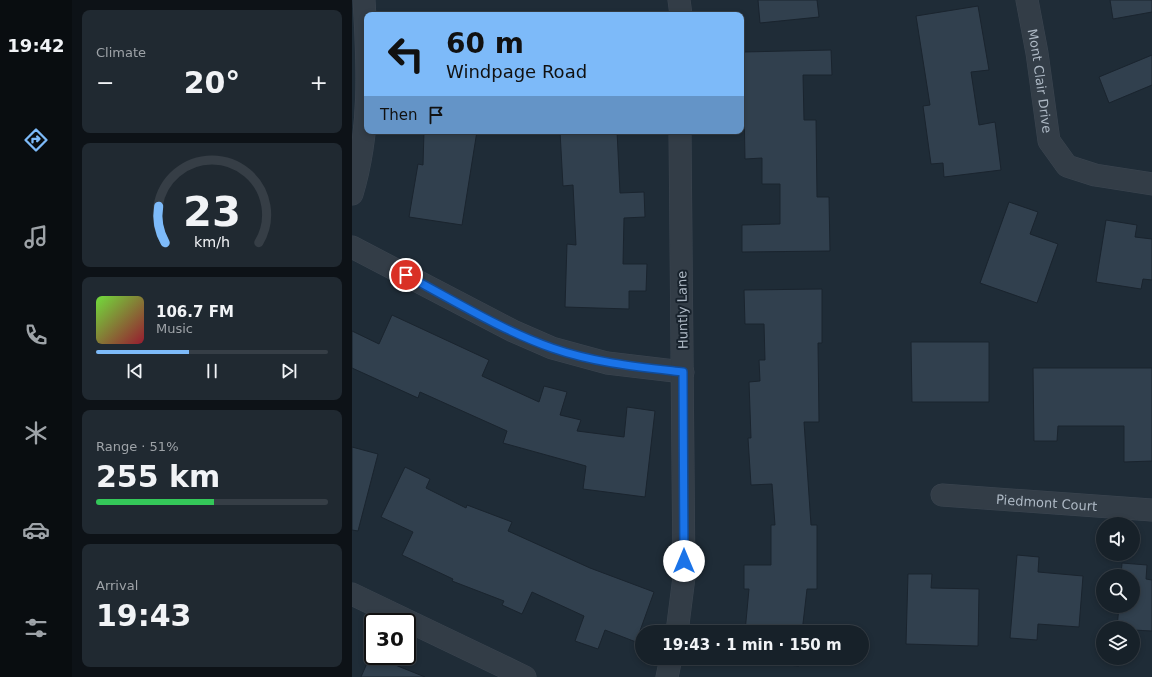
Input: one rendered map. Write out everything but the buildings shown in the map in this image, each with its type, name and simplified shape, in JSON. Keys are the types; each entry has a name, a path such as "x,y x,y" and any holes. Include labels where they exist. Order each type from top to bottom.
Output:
{"street":[{"path":"364,0 365,12"},
{"path":"679,0 681,12"},
{"name":"Mont Clair Drive","path":"1027,0 1037,53 1049,141 1067,166 1095,175 1152,184"},
{"path":"352,194 364,129"},
{"name":"Huntly Lane","path":"678,625 684,577 680,134"},
{"path":"352,247 513,331 552,348 606,363 683,372"},
{"name":"Piedmont Court","path":"942,495 1152,510"},
{"path":"352,594 525,677"},
{"path":"667,677 670,665"}],"route":[{"path":"406,275 513,331 552,348 606,363 683,372 684,561"}]}
